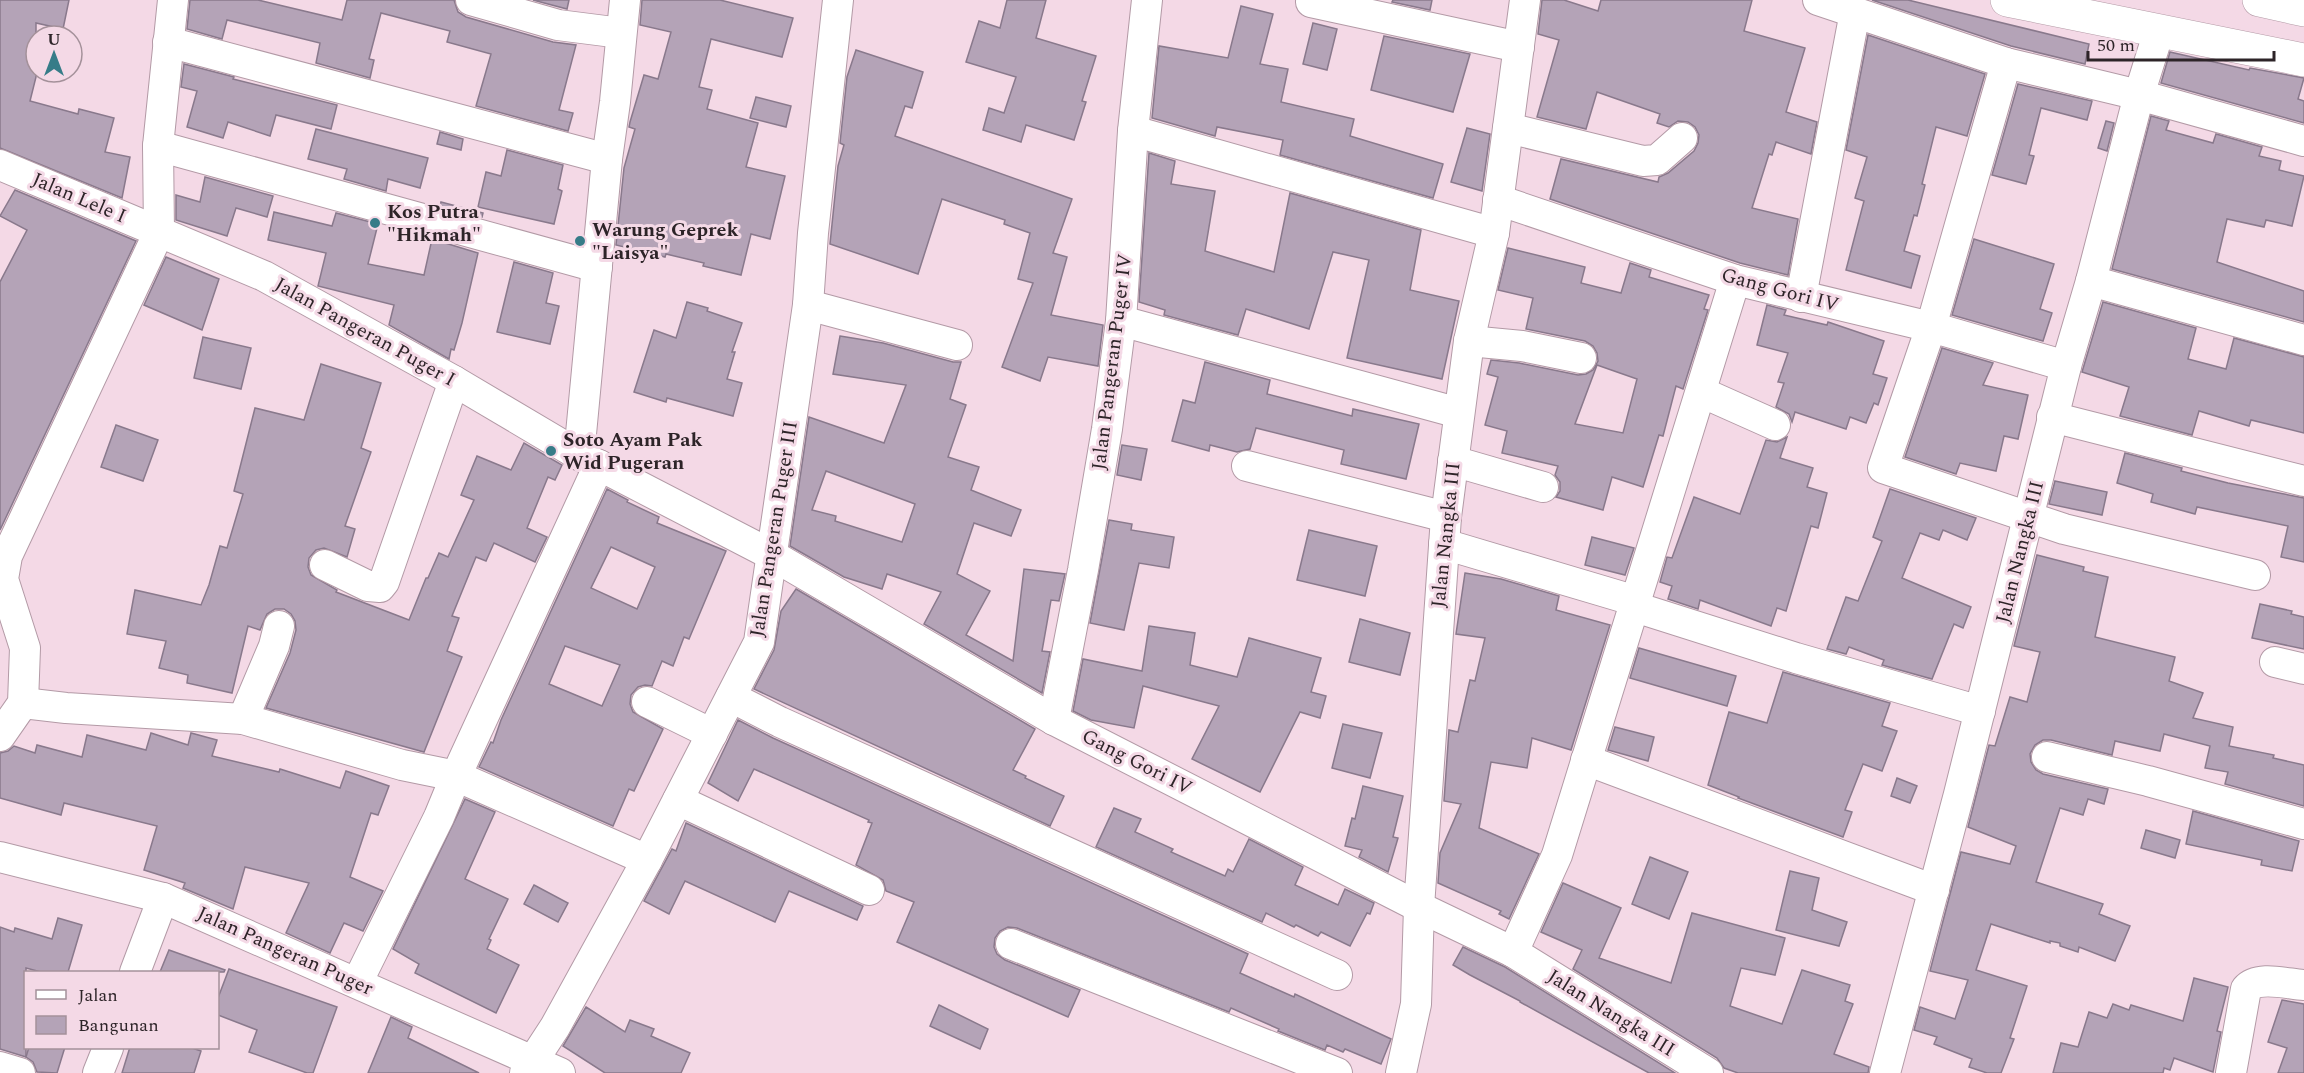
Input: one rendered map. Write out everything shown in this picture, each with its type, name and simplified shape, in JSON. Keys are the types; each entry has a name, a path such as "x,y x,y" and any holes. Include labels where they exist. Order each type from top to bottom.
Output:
{"highway":[{"path":"2007,0 2304,60"},
{"path":"2118,0 2304,38"},
{"path":"2259,0 2304,10"}],"street":[{"path":"0,736 23,703 25,648 3,579 7,556 159,232 158,146 173,0"},
{"path":"471,0 558,25 621,33"},
{"path":"357,983 439,817 589,460 597,267 606,159 615,102 625,0"},
{"name":"Jalan Pangeran Puger III","path":"539,1069 759,642 808,304 813,233 838,0"},
{"name":"Jalan Pangeran Puger IV","path":"1054,720 1099,476 1121,321 1133,132 1147,0"},
{"name":"Jalan Nangka III","path":"1401,1073 1416,1004 1419,907 1445,530 1469,341 1494,233 1525,0"},
{"path":"1818,0 2006,63 2139,95 2304,141"},
{"path":"1311,2 1519,47"},
{"path":"1801,297 1855,12"},
{"name":"Jalan Nangka III","path":"1885,1073 1980,711 2052,417 2091,281 2139,95 2159,32"},
{"path":"168,42 606,159"},
{"path":"2006,63 1931,327 1883,468 2028,519 2255,575"},
{"path":"1508,128 1643,161 1657,160 1682,138"},
{"path":"1133,132 1494,233"},
{"path":"158,146 597,267"},
{"name":"Jalan Lele I","path":"0,165 159,232"},
{"name":"Gang Gori IV","path":"1498,200 1735,280 1931,327 2066,366"},
{"name":"Jalan Pangeran Puger I","path":"159,232 264,276 454,381 589,460 770,554"},
{"path":"1513,952 1557,855 1735,280"},
{"path":"2091,281 2304,340"},
{"path":"808,304 957,345"},
{"path":"1121,321 1459,413"},
{"path":"1469,341 1522,346 1581,358"},
{"path":"325,565 368,586 380,587 384,582 454,381"},
{"path":"1701,392 1775,425"},
{"path":"2052,417 2304,481"},
{"path":"1453,461 1543,487"},
{"path":"1247,466 1445,530 1635,604 1796,658 1980,711"},
{"name":"Gang Gori IV","path":"770,554 1054,720 1419,907 1513,952"},
{"path":"243,719 274,646 279,626"},
{"path":"2275,662 2304,669"},
{"path":"731,697 780,722 1337,975"},
{"path":"647,702 712,734"},
{"path":"23,703 66,708 243,719 402,765 456,776 647,860"},
{"path":"2047,757 2148,781 2304,824"},
{"path":"1586,760 1934,890"},
{"path":"678,800 869,890"},
{"name":"Jalan Pangeran Puger","path":"0,857 163,898 357,983 539,1069"},
{"path":"135,971 163,898"},
{"path":"1011,944 1336,1073"},
{"name":"Jalan Nangka III","path":"1513,952 1708,1073"},
{"path":"2231,1073 2246,989 2251,983 2262,981 2304,985"},
{"path":"98,1073 107,1049"},
{"path":"0,1067 20,1073"}],"building":[{"path":"0,0 69,0 64,24 24,24 24,84 34,84 30,101 78,114 79,109 114,118 105,152 130,157 122,198 0,148"},
{"path":"190,0 258,0 342,20 347,0 454,0 458,12 466,17 553,42 576,45 559,110 573,113 568,131 476,106 491,54 447,42 450,31 381,13 369,59 374,60 370,78 316,63 320,43 227,20 222,39 187,29"},
{"path":"533,0 569,0 567,9"},
{"path":"642,0 720,0 793,18 782,57 711,39 699,87 712,90 707,109 758,123 746,167 785,176 770,239 751,234 741,275 703,266 704,263 666,254 665,257 616,245 624,168 635,129 629,127 630,122 644,75 658,79 671,32 640,25"},
{"path":"1007,0 1046,0 1036,38 1096,56 1082,101 1086,102 1074,140 1026,125 1021,142 983,130 989,108 1004,113 1016,77 966,62 979,21 1000,28"},
{"path":"1393,0 1432,0 1430,10 1392,2"},
{"path":"1542,0 1564,0 1598,11 1601,0 1752,0 1744,31 1805,48 1786,112 1817,122 1811,154 1776,142 1772,155 1769,154 1752,208 1798,219 1788,275 1740,263 1550,199 1561,159 1658,182 1659,177 1668,173 1694,151 1699,135 1695,127 1688,122 1678,121 1669,127 1657,123 1660,114 1597,92 1586,129 1537,117 1559,40 1538,34"},
{"path":"1872,0 1908,0 2089,44 2085,64 2011,46"},
{"path":"1241,6 1273,14 1260,64 1288,69 1281,102 1354,119 1350,136 1443,164 1433,198 1280,155 1283,140 1217,127 1215,136 1152,118 1159,46 1228,58"},
{"path":"1313,23 1337,29 1327,70 1303,64"},
{"path":"1868,35 1985,74 1967,136 1936,127 1917,216 1914,215 1904,251 1920,256 1911,288 1846,270 1864,201 1855,198 1867,157 1846,150"},
{"path":"1384,36 1470,54 1453,112 1371,90"},
{"path":"856,50 923,72 912,108 905,106 895,136 1072,199 1053,253 1067,257 1051,315 1103,325 1098,366 1048,357 1040,381 1002,367 1033,283 1018,279 1030,233 1004,224 1005,220 942,199 918,274 830,244 838,166 844,145 840,143 847,77"},
{"path":"2170,52 2249,70 2250,68 2304,78 2298,99 2304,101 2304,123 2161,83"},
{"path":"184,64 234,77 233,79 337,105 331,129 276,115 270,136 228,122 223,138 187,127 197,91 181,87"},
{"path":"2018,84 2092,101 2087,120 2041,108 2029,155 2034,156 2026,184 1992,175"},
{"path":"756,97 791,106 786,127 750,118"},
{"path":"2151,116 2169,121 2166,130 2213,143 2216,134 2262,147 2259,156 2281,161 2279,170 2304,176 2292,226 2266,220 2264,227 2227,219 2217,262 2304,291 2304,322 2112,269"},
{"path":"2106,121 2114,123 2107,151 2098,148"},
{"path":"1467,128 1490,134 1482,191 1451,182"},
{"path":"316,129 428,158 420,188 388,179 386,191 344,179 347,169 308,159"},
{"path":"440,132 463,139 461,150 437,144"},
{"path":"507,150 563,165 558,189 562,191 554,224 478,207 486,172 501,176"},
{"path":"1149,153 1175,161 1171,184 1215,191 1205,251 1274,272 1290,193 1421,230 1410,290 1459,301 1442,379 1347,358 1369,260 1333,252 1309,329 1246,309 1238,335 1164,315 1165,310 1139,302"},
{"path":"205,177 273,196 267,217 236,208 227,236 176,220 176,195 200,202"},
{"path":"15,190 136,241 0,530 0,282 27,230 0,216"},
{"path":"441,202 483,213 482,217 440,206"},
{"path":"274,212 332,226 336,213 378,224 368,264 424,275 432,239 478,253 462,323 449,359 389,325 394,305 318,286 326,253 268,240"},
{"path":"1974,239 2054,264 2040,309 2052,313 2043,341 1952,315"},
{"path":"1508,248 1585,267 1581,283 1621,293 1630,263 1651,270 1649,277 1709,295 1704,309 1708,310 1683,389 1676,386 1663,436 1659,435 1643,487 1612,477 1603,510 1556,497 1560,491 1560,482 1555,475 1558,466 1502,453 1507,431 1485,425 1498,377 1487,374 1491,360 1519,363 1578,375 1593,370 1598,361 1593,346 1585,341 1526,329 1533,298 1498,290","holes":["1597,365 1637,379 1623,433 1575,424"]},
{"path":"166,257 219,279 202,330 144,305"},
{"path":"514,262 553,273 546,303 559,306 550,344 497,332"},
{"path":"687,302 708,308 707,311 742,323 732,352 735,352 727,379 742,383 733,416 667,398 666,402 634,392 654,330 676,338"},
{"path":"2103,302 2196,328 2188,359 2226,369 2234,338 2304,357 2304,433 2251,420 2249,426 2199,411 2192,435 2120,416 2129,387 2082,372"},
{"path":"1767,305 1786,310 1784,315 1827,325 1828,322 1884,341 1873,374 1887,378 1878,405 1874,403 1866,423 1850,417 1846,429 1795,412 1792,422 1789,414 1776,407 1784,383 1778,382 1788,353 1757,345"},
{"path":"840,336 883,343 953,362 961,362 950,399 966,405 948,457 979,467 971,490 1021,510 1011,536 974,523 957,574 990,591 966,635 1013,661 1024,569 1065,574 1059,601 1051,600 1042,651 1050,652 1042,693 924,624 941,592 887,574 882,589 844,577 790,546 809,417 884,443 906,385 833,374","holes":["826,471 915,504 902,542 835,521 836,516 812,510"]},
{"path":"203,337 251,348 241,389 194,378"},
{"path":"1942,348 1993,363 1983,385 2028,395 2018,439 2004,436 1996,471 1960,463 1956,474 1905,457"},
{"path":"1205,362 1270,380 1267,394 1352,416 1353,409 1419,424 1406,479 1341,464 1344,450 1256,428 1250,449 1237,452 1210,445 1209,451 1172,441 1183,400 1195,403"},
{"path":"321,364 381,383 361,448 371,452 345,526 355,529 347,557 324,548 316,550 309,558 308,567 311,575 337,590 336,592 409,620 439,553 448,557 474,500 461,495 477,456 511,470 524,443 562,465 555,480 548,477 527,528 547,537 535,562 494,543 486,561 476,557 452,616 459,618 447,651 462,657 424,752 266,708 290,653 296,630 291,614 284,609 275,609 267,614 260,630 248,626 232,693 187,683 188,675 159,668 166,641 127,634 135,590 201,605 220,546 227,548 243,494 234,491 255,408 304,420"},
{"path":"116,425 158,440 143,481 101,467"},
{"path":"1787,437 1780,458 1813,468 1807,487 1827,493 1818,528 1811,526 1786,611 1777,608 1771,626 1700,600 1698,609 1668,599 1672,586 1660,582 1667,557 1672,558 1694,497 1740,514 1766,440 1777,442"},
{"path":"1122,445 1147,449 1141,480 1117,475"},
{"path":"2125,453 2228,483 2304,498 2304,562 2281,557 2288,526 2197,507 2195,514 2151,502 2153,494 2117,483"},
{"path":"2055,481 2107,492 2102,515 2049,504"},
{"path":"607,489 628,500 627,502 659,517 657,523 726,551 689,639 684,637 673,666 662,661 652,686 638,687 631,695 630,704 633,712 663,729 634,791 629,789 613,826 479,767 491,742 493,743 501,720","holes":["611,547 655,567 637,609 591,588","565,646 620,665 602,706 549,684"]},
{"path":"1890,489 1976,518 1967,540 1943,530 1939,540 1920,533 1902,578 1971,607 1963,628 1954,624 1932,679 1882,665 1884,660 1849,647 1846,654 1827,649 1846,597 1858,601 1882,541 1873,537"},
{"path":"1109,520 1132,524 1131,530 1174,537 1169,568 1139,563 1124,630 1090,623"},
{"path":"1309,530 1377,546 1365,596 1297,580"},
{"path":"1592,537 1634,548 1625,575 1585,565"},
{"path":"2037,555 2084,567 2083,571 2108,577 2095,637 2175,657 2169,681 2203,693 2193,718 2233,727 2229,746 2274,755 2273,758 2304,765 2304,806 2225,784 2228,772 2205,768 2210,746 2164,734 2160,751 2115,741 2112,755 2051,740 2043,740 2035,745 2030,754 2031,762 2036,770 2043,774 2108,789 2104,804 2088,799 2083,815 2060,808 2036,882 2103,904 2099,914 2130,926 2115,961 2079,947 2078,952 2060,946 2060,943 2050,941 2050,943 1991,924 1976,970 2027,986 2010,1038 2014,1039 2001,1073 1987,1073 1969,1067 1972,1059 1934,1044 1937,1037 1914,1030 1920,1007 1955,1019 1968,980 1930,971 1961,852 2010,864 2016,846 1968,827 1989,745 1995,746 2010,697 2027,702 2040,652 2014,646"},
{"path":"1465,573 1501,579 1559,596 1556,610 1610,625 1571,750 1532,738 1527,768 1491,762 1479,828 1539,854 1509,919 1499,914 1501,911 1438,883 1440,853 1461,804 1444,801 1449,730 1458,732 1470,680 1475,681 1485,638 1456,634"},
{"path":"796,589 1035,729 1013,770 1064,796 1050,826 754,689 774,650 781,611"},
{"path":"2260,604 2292,611 2291,614 2304,617 2304,649 2252,638"},
{"path":"1360,619 1410,633 1400,675 1349,662"},
{"path":"1149,626 1195,633 1190,665 1237,677 1249,638 1321,658 1311,692 1326,696 1320,718 1300,712 1260,792 1192,759 1219,706 1143,686 1134,728 1091,720 1073,711 1083,659 1142,671"},
{"path":"1639,648 1736,676 1727,706 1630,678"},
{"path":"1783,672 1890,703 1882,726 1897,731 1882,771 1863,764 1845,810 1852,812 1843,837 1708,785 1729,712 1767,723"},
{"path":"738,720 1248,954 1240,973 1294,997 1295,994 1391,1039 1381,1064 1345,1049 1343,1052 1327,1045 1325,1050 1278,1031 1279,1029 1231,1008 1229,1012 1017,928 1008,927 1000,931 995,938 994,947 997,954 1005,960 1080,990 1068,1017 897,942 914,902 886,891 883,880 856,865 872,823 868,822 869,820 754,769 738,801 708,783"},
{"path":"1343,724 1382,733 1370,778 1332,768"},
{"path":"1615,727 1654,737 1648,761 1608,750"},
{"path":"151,733 188,745 191,733 217,740 212,756 279,772 280,769 340,788 346,771 389,786 378,815 371,813 350,877 383,891 363,931 344,923 330,953 286,933 309,883 245,867 233,909 183,888 185,883 144,870 157,826 64,803 61,815 0,798 0,753 14,746 35,753 37,745 82,757 87,735 146,750"},
{"path":"1897,778 1917,786 1910,803 1891,796"},
{"path":"1363,786 1403,796 1393,837 1398,838 1388,872 1359,857 1362,850 1345,846 1352,818 1355,819"},
{"path":"465,799 495,812 465,879 508,899 489,939 491,940 487,949 519,965 496,1013 415,973 419,964 393,949"},
{"path":"1114,808 1141,819 1135,832 1173,849 1171,852 1225,876 1228,869 1233,872 1249,839 1303,867 1295,885 1338,905 1345,889 1374,903 1370,914 1367,913 1350,946 1321,932 1318,936 1296,925 1294,927 1266,913 1262,922 1096,847"},
{"path":"2193,811 2299,841 2292,871 2261,865 2262,860 2186,844"},
{"path":"686,823 863,906 857,920 789,891 775,922 685,881 669,914 644,901 672,849 676,851"},
{"path":"2146,830 2180,840 2175,858 2141,848"},
{"path":"1650,857 1688,872 1669,919 1632,904"},
{"path":"1790,871 1819,878 1812,910 1847,922 1839,946 1776,930"},
{"path":"1563,883 1621,908 1599,958 1671,983 1692,913 1785,938 1775,975 1741,968 1730,1006 1782,1024 1802,970 1850,985 1845,1001 1853,1004 1834,1054 1869,1067 1868,1073 1738,1073 1724,1068 1717,1058 1573,969 1582,950 1541,932"},
{"path":"534,885 568,903 558,922 524,904"},
{"path":"58,918 82,925 68,971 37,971 26,968 24,971 24,1049 26,1049 26,1057 0,1049 0,927 14,932 15,928 52,939"},
{"path":"1463,947 1505,967 1675,1073 1649,1073 1453,965"},
{"path":"169,950 225,970 224,972 160,971"},
{"path":"229,969 337,1007 313,1073 307,1073 249,1052 257,1030 219,1015 219,995"},
{"path":"2194,978 2228,987 2217,1031 2221,1032 2213,1072 2174,1058 2170,1070 2164,1068 2163,1073 2053,1073 2061,1043 2078,1047 2089,1012 2107,1018 2113,1004 2129,1010 2131,1005 2183,1021"},
{"path":"2282,1000 2304,1004 2304,1073 2278,1073 2287,1048 2268,1042"},
{"path":"939,1005 988,1029 980,1049 930,1026"},
{"path":"586,1007 625,1032 630,1020 654,1029 651,1036 690,1053 681,1073 605,1073 563,1046"},
{"path":"391,1017 412,1027 408,1038 479,1073 368,1073"},
{"path":"28,1049 64,1049 57,1073 37,1072 33,1062 26,1057"},
{"path":"129,1049 195,1049 201,1051 194,1073 122,1073"}],"place":[{"name":"Kos Putra \"Hikmah\"","path":"375,223"},
{"name":"Warung Geprek \"Laisya\"","path":"580,241"},
{"name":"Soto Ayam Pak Wid Pugeran","path":"551,451"}]}
